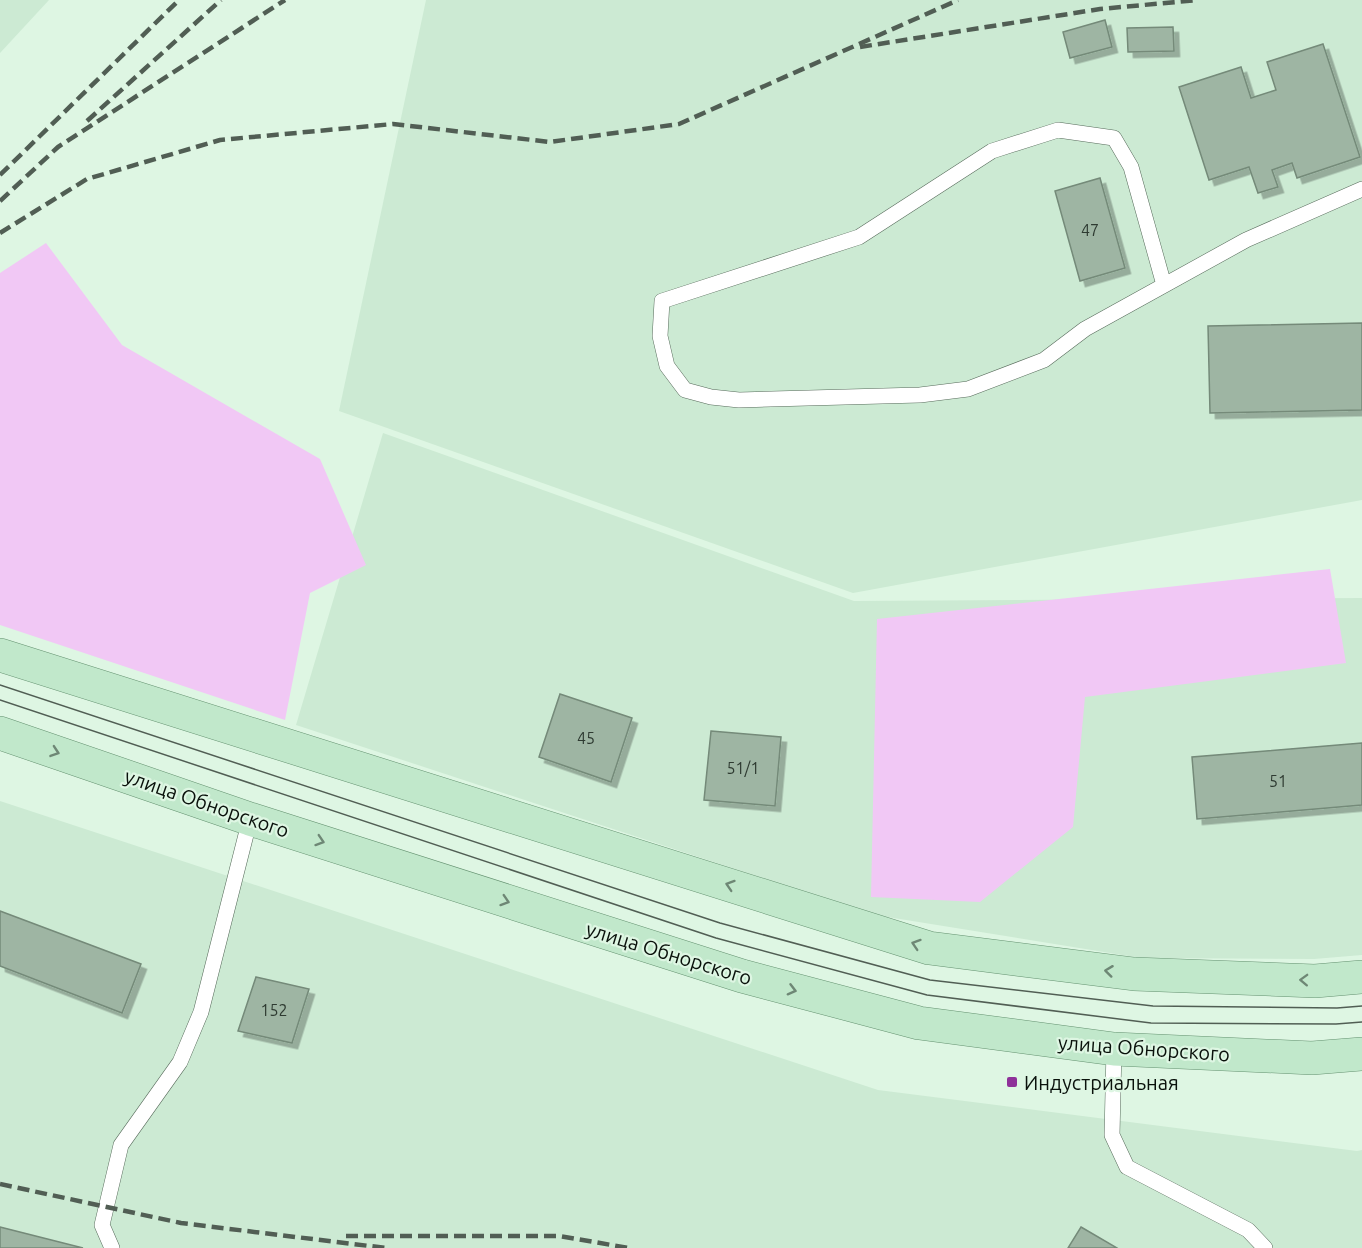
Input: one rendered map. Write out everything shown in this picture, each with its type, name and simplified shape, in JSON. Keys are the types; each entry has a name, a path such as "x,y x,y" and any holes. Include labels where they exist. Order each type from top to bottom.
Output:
{"main road":[{"path":"0,655 929,948 1134,974 1315,981 1362,977"},
{"name":"улица Обнорского","path":"0,733 250,819 742,976 919,1023 1114,1049 1312,1058 1362,1054"}],"lane":[{"path":"1164,285 1131,166 1114,138 1058,130 992,151 859,237 662,301 660,336 667,366 685,390 711,397 739,400 920,395 968,389 1044,360 1085,329 1246,240 1362,189"},
{"path":"112,1248 102,1225 122,1145 180,1062 201,1012 250,819"},
{"path":"1114,1049 1112,1135 1127,1167 1248,1230 1265,1248"}],"shaded area":[{"path":"0,0 49,0 0,53"},
{"path":"426,0 1362,0 1362,500 853,593 339,411"},
{"path":"46,243 122,345 320,459 366,565 310,593 285,720 0,625 0,273"},
{"path":"383,433 854,601 1362,598 1362,955 1314,959 1141,958 875,915 296,725"},
{"path":"1330,569 1346,663 1085,697 1073,827 980,902 871,897 877,619"},
{"path":"0,801 878,1090 1362,1150 1362,1248 0,1248"}],"building":[{"path":"1105,20 1112,47 1070,58 1063,32"},
{"path":"1173,27 1174,51 1128,52 1127,28"},
{"path":"1323,44 1360,157 1297,178 1292,163 1272,170 1278,187 1258,193 1249,167 1209,180 1179,87 1241,67 1251,98 1276,90 1267,62"},
{"path":"1100,178 1125,268 1080,281 1055,191"},
{"path":"1362,323 1362,410 1210,413 1208,326"},
{"path":"560,694 632,718 611,782 539,757"},
{"path":"711,731 781,737 775,806 704,800"},
{"path":"1362,743 1362,805 1197,819 1192,757"},
{"path":"0,911 141,964 122,1013 0,966"},
{"path":"256,977 309,989 292,1043 238,1031"},
{"path":"0,1227 83,1248 0,1248"},
{"path":"1081,1227 1117,1248 1068,1248"}],"tram line":[{"path":"0,685 720,923 930,980 1153,1006 1337,1008 1362,1006"},
{"path":"0,700 716,938 927,995 1151,1023 1336,1024 1362,1022"}],"railway":[{"path":"0,175 179,0"},
{"path":"87,121 221,0"},
{"path":"0,201 58,147 285,0"},
{"path":"0,233 87,179 220,140 393,124 550,142 679,124 958,0"},
{"path":"860,47 1100,9 1198,0"},
{"path":"0,1184 181,1223 386,1248"},
{"path":"346,1236 559,1236 629,1248"}],"place":[{"name":"Индустриальная","path":"1012,1082"}]}
